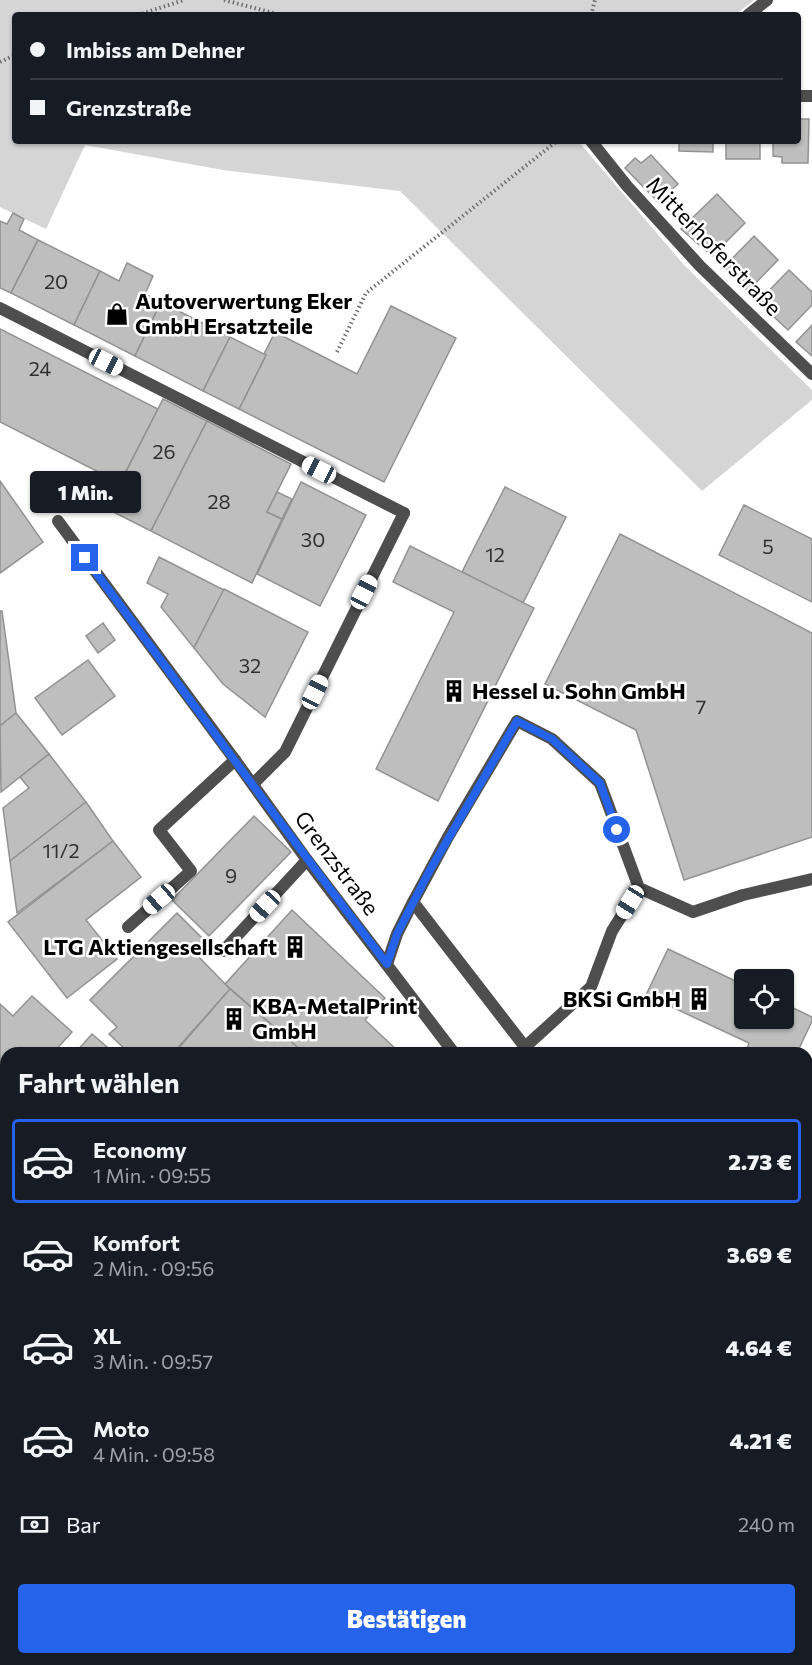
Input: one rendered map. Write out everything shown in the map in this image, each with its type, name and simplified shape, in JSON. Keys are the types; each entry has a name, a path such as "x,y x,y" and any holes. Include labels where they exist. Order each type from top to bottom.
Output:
{"street":[{"path":"752,12 767,0"},
{"name":"Mitterhoferstraße","path":"593,144 627,186 700,266 812,374"},
{"path":"0,308 404,513 285,752 253,784"},
{"name":"Grenzstraße","path":"58,521 236,760 307,860 449,1047"},
{"path":"387,964 397,934 413,902 448,837 517,721 552,739 600,783 639,888 693,912 742,895 812,879"},
{"path":"128,927 191,871 159,830 236,760"},
{"path":"223,951 307,860"},
{"path":"527,1047 591,987 612,931 639,888"},
{"path":"413,902 522,1047"}],"path":[{"path":"147,12 184,0"},
{"path":"224,0 270,12"},
{"path":"337,352 366,293 553,144"}],"shaded area":[{"path":"0,0 754,0 739,12 12,12 12,144 581,144 684,265 812,390 812,400 702,491 400,191 223,170 85,145 46,229 0,207"}],"building":[{"path":"801,119 809,119 808,163 782,163 782,157 773,156 773,144 801,144"},
{"path":"679,144 713,144 713,152 679,151"},
{"path":"726,144 760,144 760,159 726,159"},
{"path":"651,155 678,184 658,202 625,168 635,158 641,163"},
{"path":"717,194 745,223 712,256 681,229"},
{"path":"13,213 24,219 19,230 38,240 11,293 0,288 0,221 7,224"},
{"path":"754,236 778,260 748,291 724,267"},
{"path":"38,240 100,271 74,325 11,293"},
{"name":"Autoverwertung Eker GmbH Ersatzteile","path":"127,263 153,276 145,294 161,302 135,356 74,325 100,271 119,281"},
{"path":"789,270 812,292 812,305 788,330 758,302"},
{"path":"161,302 230,337 203,391 135,356"},
{"path":"391,306 456,338 384,482 239,409 275,332 357,374"},
{"path":"812,325 812,356 796,342"},
{"path":"0,329 158,409 120,483 0,422"},
{"path":"230,337 266,355 239,409 203,391"},
{"path":"163,399 207,421 151,531 107,509"},
{"path":"207,421 291,464 267,512 282,519 252,583 151,531"},
{"path":"0,481 43,542 0,573"},
{"path":"301,482 366,515 320,606 257,574"},
{"path":"505,487 566,517 523,603 462,572"},
{"path":"277,492 292,499 282,519 267,512"},
{"path":"744,505 812,539 812,602 719,555"},
{"path":"620,534 812,633 812,837 684,880 636,730 545,684"},
{"name":"Hessel u. Sohn GmbH","path":"410,546 534,608 438,801 376,769 454,612 393,582"},
{"path":"159,557 224,590 194,648 161,607 168,594 147,583"},
{"path":"224,589 308,632 265,717 223,684 194,648"},
{"path":"0,611 2,611 16,713 0,726"},
{"path":"103,623 115,640 98,653 86,636"},
{"path":"88,660 115,696 62,735 35,698"},
{"path":"16,713 49,754 1,792 0,726"},
{"path":"49,754 86,802 10,861 3,808 29,788 20,777"},
{"path":"86,802 113,841 17,913 10,861"},
{"path":"254,816 291,852 209,936 172,900"},
{"path":"113,841 141,877 86,920 117,959 67,998 8,922"},
{"name":"LTG Aktiengesellschaft","path":"292,910 385,998 365,1020 394,1047 297,1047 225,984"},
{"path":"177,913 208,944 197,955 230,989 178,1047 123,1047 109,1034 117,1027 90,1000"},
{"name":"BKSi GmbH","path":"668,949 734,980 734,1029 794,1029 794,1008 812,1017 800,1047 747,1047 749,1043 646,995"},
{"name":"KBA-MetalPrint GmbH","path":"230,989 297,1047 180,1047"},
{"path":"32,996 72,1032 58,1047 0,1047 0,1004 13,1016"},
{"path":"92,1034 107,1047 80,1047"}],"place":[{"name":"Autoverwertung Eker GmbH Ersatzteile","path":"117,314"},
{"name":"Hessel u. Sohn GmbH","path":"454,691"},
{"name":"LTG Aktiengesellschaft","path":"295,947"},
{"name":"BKSi GmbH","path":"699,999"},
{"name":"KBA-MetalPrint GmbH","path":"234,1019"}],"route":[{"path":"85,558 236,760 307,860 387,964 397,934 430,870 517,721 552,739 600,783 617,830"}]}
